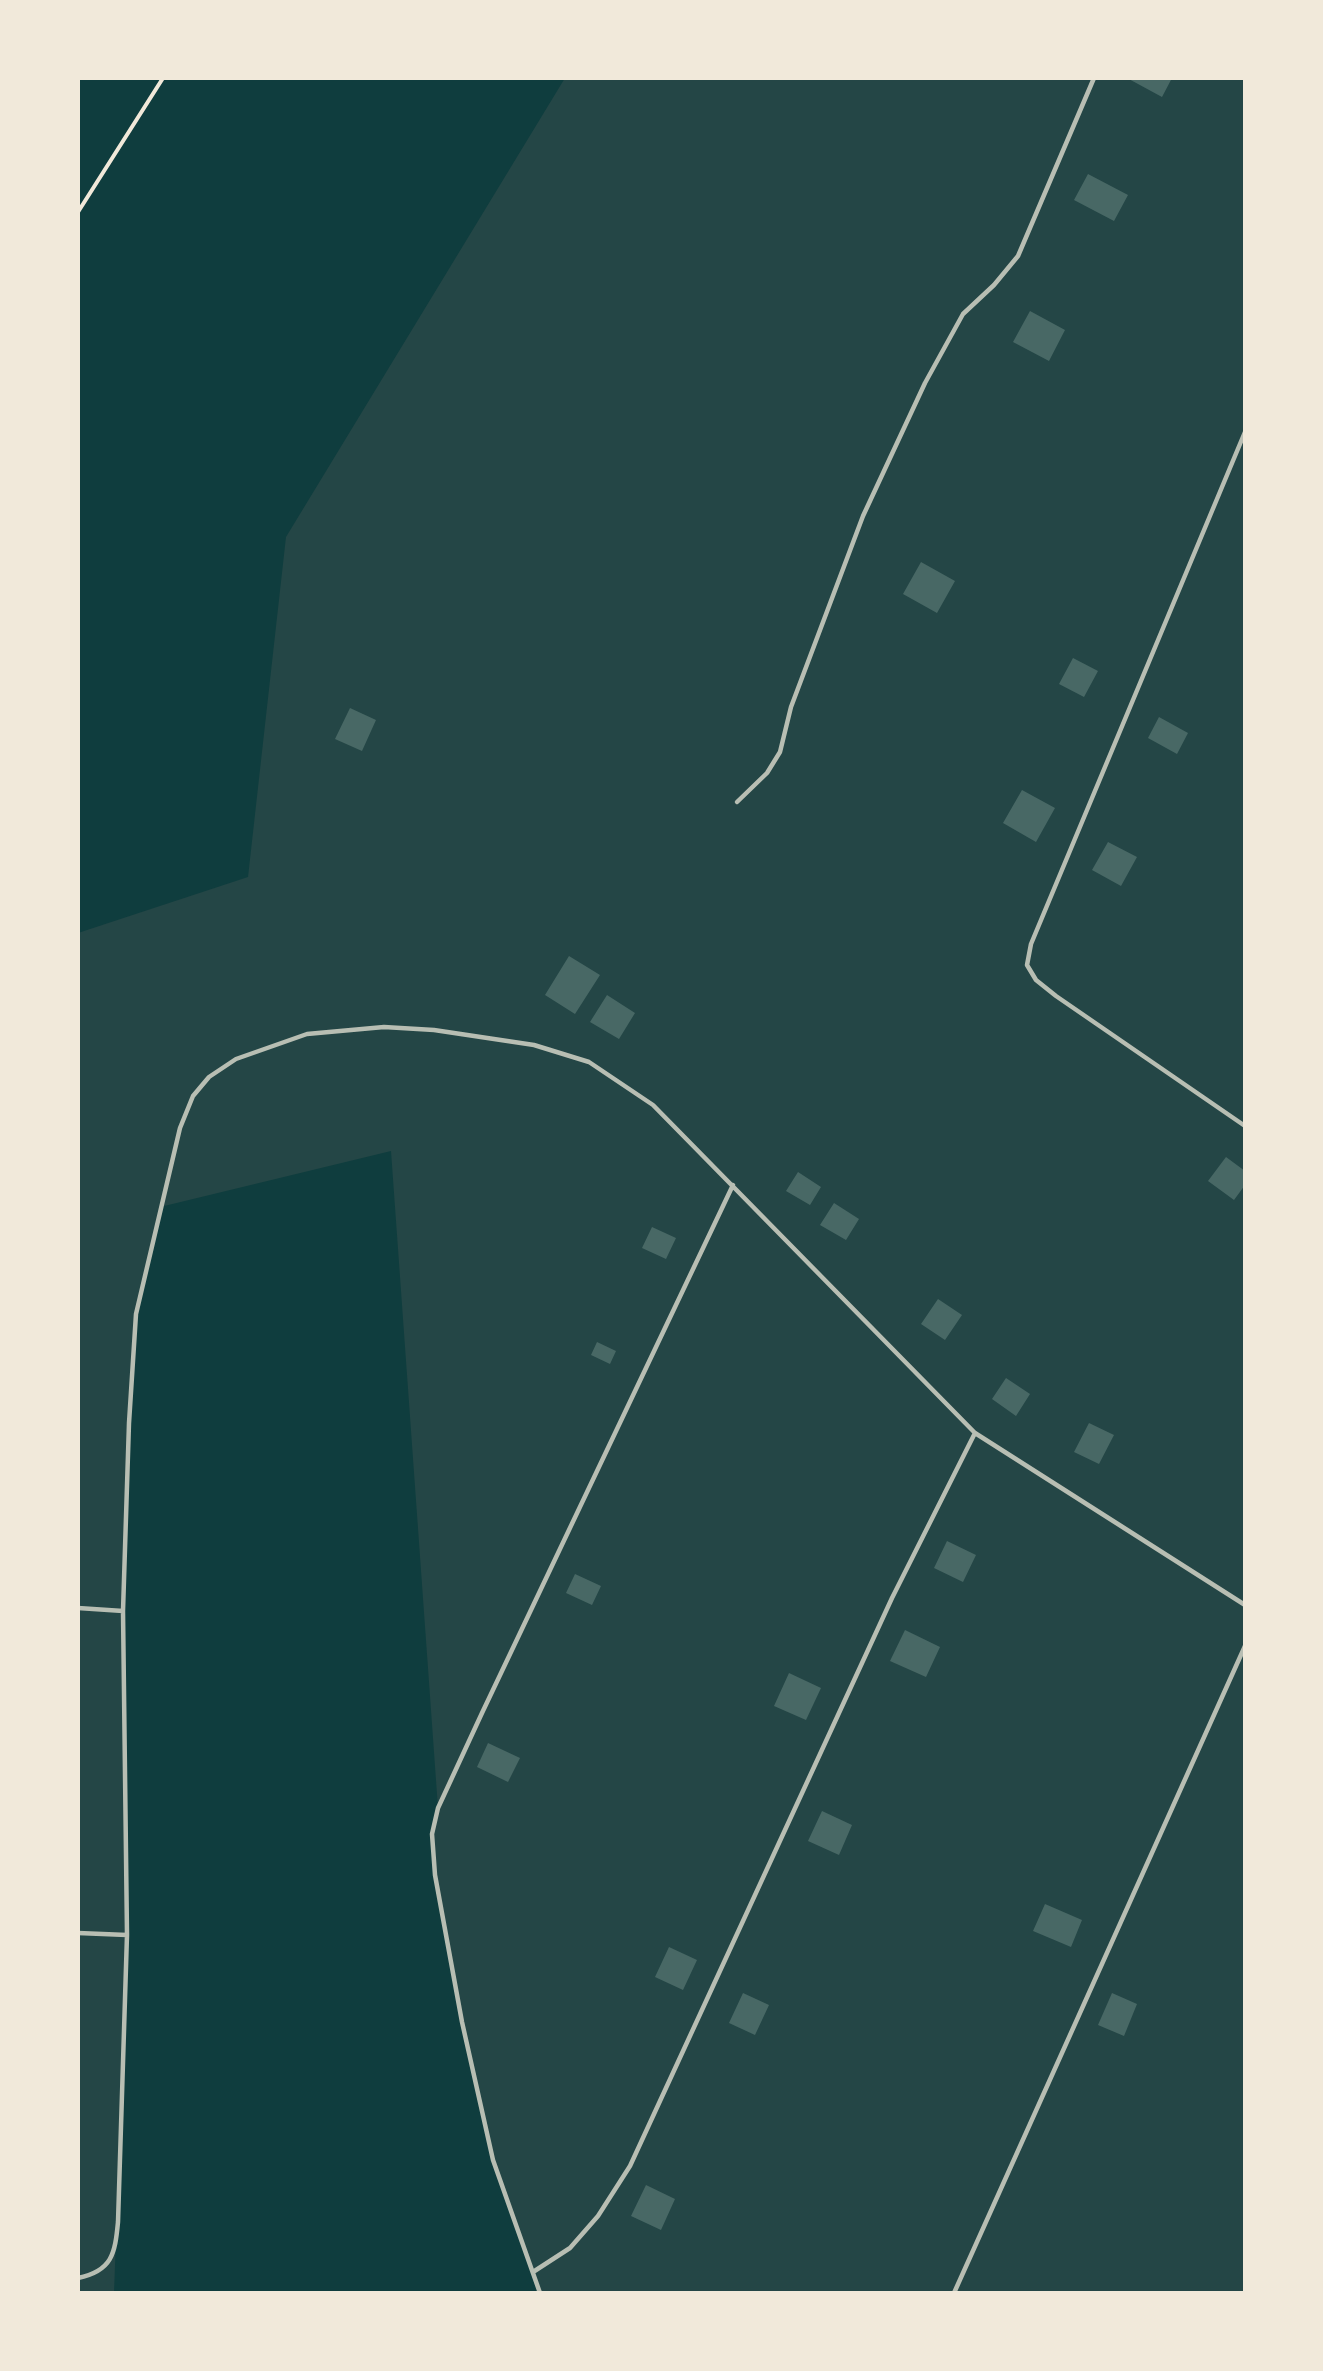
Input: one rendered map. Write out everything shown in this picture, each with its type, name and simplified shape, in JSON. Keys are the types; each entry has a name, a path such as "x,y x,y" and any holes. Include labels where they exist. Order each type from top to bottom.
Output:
{"lane":[{"path":"737,802 767,773 780,752 792,707 863,516 925,383 963,314 994,285 1018,256 1094,78"},
{"path":"1245,432 1031,944 1027,965 1036,980 1056,996 1245,1126"},
{"path":"78,2278 96,2274 108,2263 116,2247 127,1935 123,1611 129,1423 136,1314 180,1128 193,1096 209,1077 236,1059 307,1034 384,1027 424,1029 534,1045 589,1062 653,1105 975,1433 1245,1605"},
{"path":"540,2293 493,2160 462,2022 435,1875 432,1834 438,1808 482,1713 733,1185"},
{"path":"533,2272 570,2248 598,2216 630,2166 892,1598 975,1433"},
{"path":"78,1608 123,1611"},
{"path":"954,2293 1245,1646"},
{"path":"78,1933 127,1935"}],"path":[{"path":"78,212 163,78"}],"shaded area":[{"path":"565,78 1245,78 1245,2293 540,2293 493,2160 462,2022 435,1875 432,1834 438,1808 391,1151 160,1207 136,1314 129,1423 123,1611 127,1935 114,2293 78,2293 78,933 248,877 286,537"}],"building":[{"path":"1127,78 1172,78 1162,97"},
{"path":"1088,174 1128,195 1114,221 1074,200"},
{"path":"1030,311 1065,330 1049,361 1013,342"},
{"path":"921,562 955,581 937,613 903,594"},
{"path":"1073,658 1098,671 1084,697 1059,684"},
{"path":"350,708 376,720 362,751 335,739"},
{"path":"1159,717 1188,733 1177,754 1148,738"},
{"path":"1022,790 1055,808 1036,842 1003,823"},
{"path":"1108,842 1137,857 1121,886 1092,870"},
{"path":"569,956 600,975 575,1014 545,995"},
{"path":"607,995 635,1013 619,1039 590,1022"},
{"path":"1226,1157 1245,1171 1245,1185 1234,1200 1208,1181"},
{"path":"798,1172 821,1187 810,1205 786,1191"},
{"path":"834,1203 859,1219 846,1240 820,1225"},
{"path":"652,1227 676,1238 666,1259 642,1248"},
{"path":"938,1299 962,1315 945,1340 921,1324"},
{"path":"597,1342 616,1351 610,1364 591,1355"},
{"path":"1006,1378 1030,1394 1016,1416 992,1399"},
{"path":"1089,1423 1114,1435 1099,1464 1074,1452"},
{"path":"947,1541 976,1555 963,1582 934,1568"},
{"path":"575,1574 601,1586 592,1605 566,1593"},
{"path":"905,1630 940,1647 926,1677 890,1661"},
{"path":"789,1673 821,1688 806,1720 774,1706"},
{"path":"488,1743 520,1758 508,1782 477,1767"},
{"path":"822,1811 852,1825 839,1855 808,1841"},
{"path":"1045,1904 1082,1920 1071,1947 1033,1931"},
{"path":"669,1947 697,1960 683,1990 655,1977"},
{"path":"743,1993 769,2005 755,2035 729,2023"},
{"path":"1112,1993 1137,2004 1124,2036 1098,2025"},
{"path":"646,2185 675,2199 661,2230 631,2216"}]}
